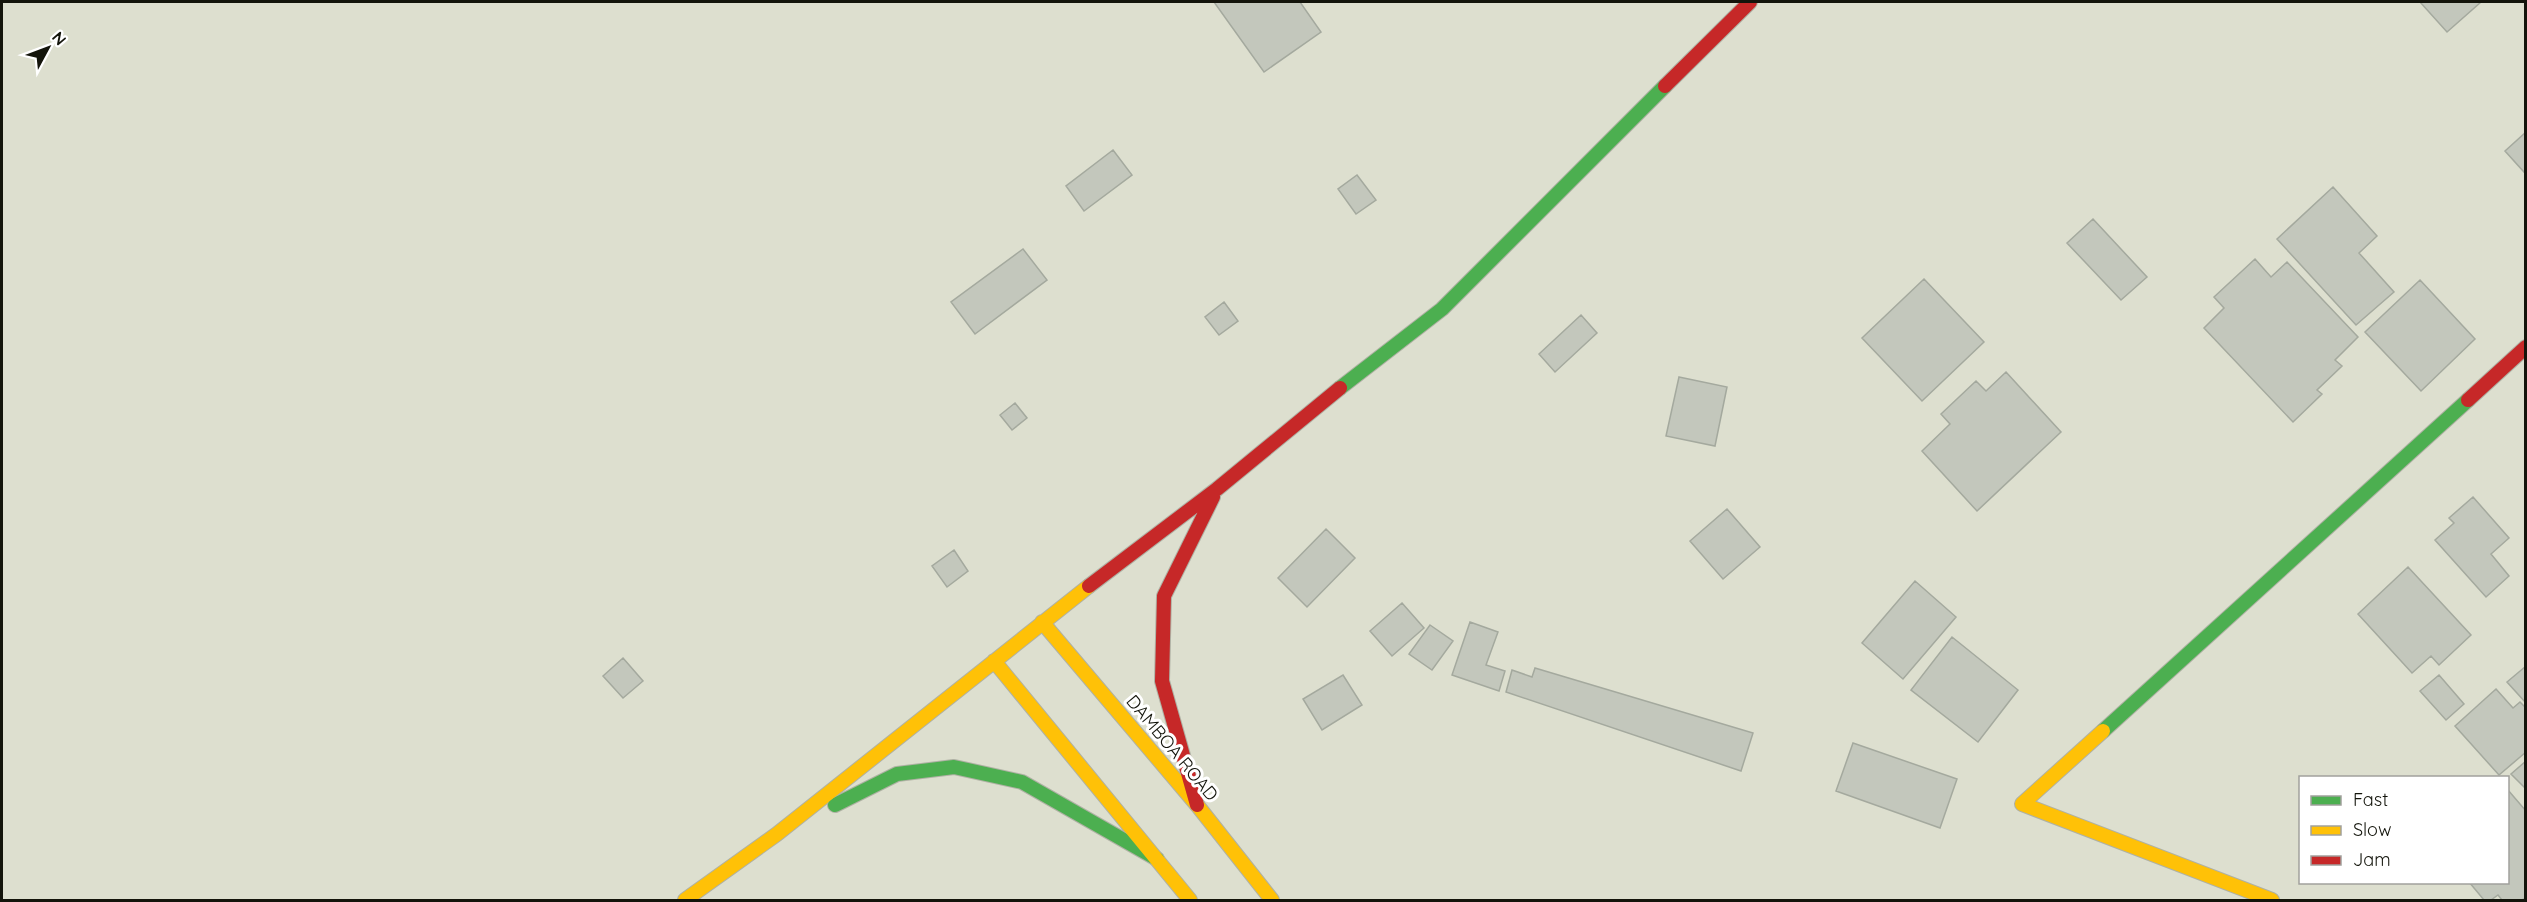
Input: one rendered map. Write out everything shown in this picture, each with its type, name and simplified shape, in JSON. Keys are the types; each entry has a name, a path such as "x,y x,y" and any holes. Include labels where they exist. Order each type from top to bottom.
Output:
{"main road":[{"path":"685,900 777,834 1042,622 1217,489 1346,383 1442,309 1750,2"},
{"path":"2272,900 2022,804 2526,347"},
{"path":"1197,805 1162,681 1164,596 1217,489"},
{"name":"DAMBOA ROAD","path":"1042,622 1197,805 1272,900"},
{"path":"994,661 1190,900"},
{"path":"777,834 897,774 954,767 1022,782 1157,859"}],"building":[{"path":"1214,2 1300,2 1321,32 1264,72"},
{"path":"2420,2 2481,2 2447,32"},
{"path":"2525,133 2526,171 2524,172 2505,151"},
{"path":"1113,150 1132,175 1084,211 1066,186"},
{"path":"1357,175 1376,200 1356,214 1338,189"},
{"path":"2333,187 2377,236 2359,253 2394,292 2356,325 2277,239"},
{"path":"2093,219 2147,277 2121,300 2067,243"},
{"path":"1023,249 1047,280 975,334 951,302"},
{"path":"2255,259 2271,277 2287,262 2358,337 2335,360 2342,366 2317,390 2322,394 2293,422 2204,328 2224,308 2214,297"},
{"path":"1924,279 1984,342 1922,401 1862,338"},
{"path":"2420,280 2475,339 2421,391 2365,332"},
{"path":"1224,302 1238,321 1219,335 1205,317"},
{"path":"1581,315 1597,333 1555,372 1539,354"},
{"path":"2006,372 2061,432 1977,511 1922,451 1950,424 1941,414 1976,381 1986,391"},
{"path":"1679,377 1727,387 1715,446 1666,436"},
{"path":"1015,403 1027,418 1012,430 1000,415"},
{"path":"2473,497 2509,538 2491,554 2509,576 2486,597 2435,540 2454,523 2449,518"},
{"path":"1727,509 1760,547 1723,579 1690,541"},
{"path":"1326,529 1355,558 1307,607 1278,578"},
{"path":"954,550 968,571 947,587 932,566"},
{"path":"2408,567 2471,635 2439,665 2431,656 2412,673 2358,614"},
{"path":"1915,581 1956,617 1903,679 1862,643"},
{"path":"1402,603 1424,628 1392,656 1370,631"},
{"path":"1470,622 1498,632 1486,665 1505,671 1499,691 1452,675"},
{"path":"1430,625 1453,641 1432,670 1409,654"},
{"path":"1952,637 2018,690 1978,742 1911,690"},
{"path":"623,658 643,681 623,698 603,676"},
{"path":"2526,666 2526,703 2507,682"},
{"path":"1535,668 1753,733 1741,771 1506,692 1512,670 1532,677"},
{"path":"1343,675 1362,705 1322,730 1303,699"},
{"path":"2439,675 2464,704 2446,720 2420,691"},
{"path":"2496,689 2513,708 2520,702 2526,708 2526,752 2499,775 2455,726"},
{"path":"1853,743 1957,779 1940,828 1836,791"},
{"path":"2526,761 2526,789 2511,774"},
{"path":"2509,791 2526,811 2526,898 2502,900 2498,895 2491,900 2484,900 2471,884 2509,884"}],"traffic: fast":[{"path":"1340,388 1442,309 1665,86"},
{"path":"2103,731 2468,400"},
{"path":"835,805 897,774 954,767 1022,782 1157,859"}],"traffic: slow":[{"path":"685,900 777,834 1089,586"},
{"path":"1042,622 1197,805 1272,900"},
{"path":"994,661 1190,900"},
{"path":"2103,731 2022,804 2272,900"}],"traffic: jam":[{"path":"1665,86 1750,2"},
{"path":"2468,400 2526,347"},
{"path":"1089,586 1217,489 1340,388"},
{"path":"1197,805 1162,681 1164,596 1213,497"}]}
